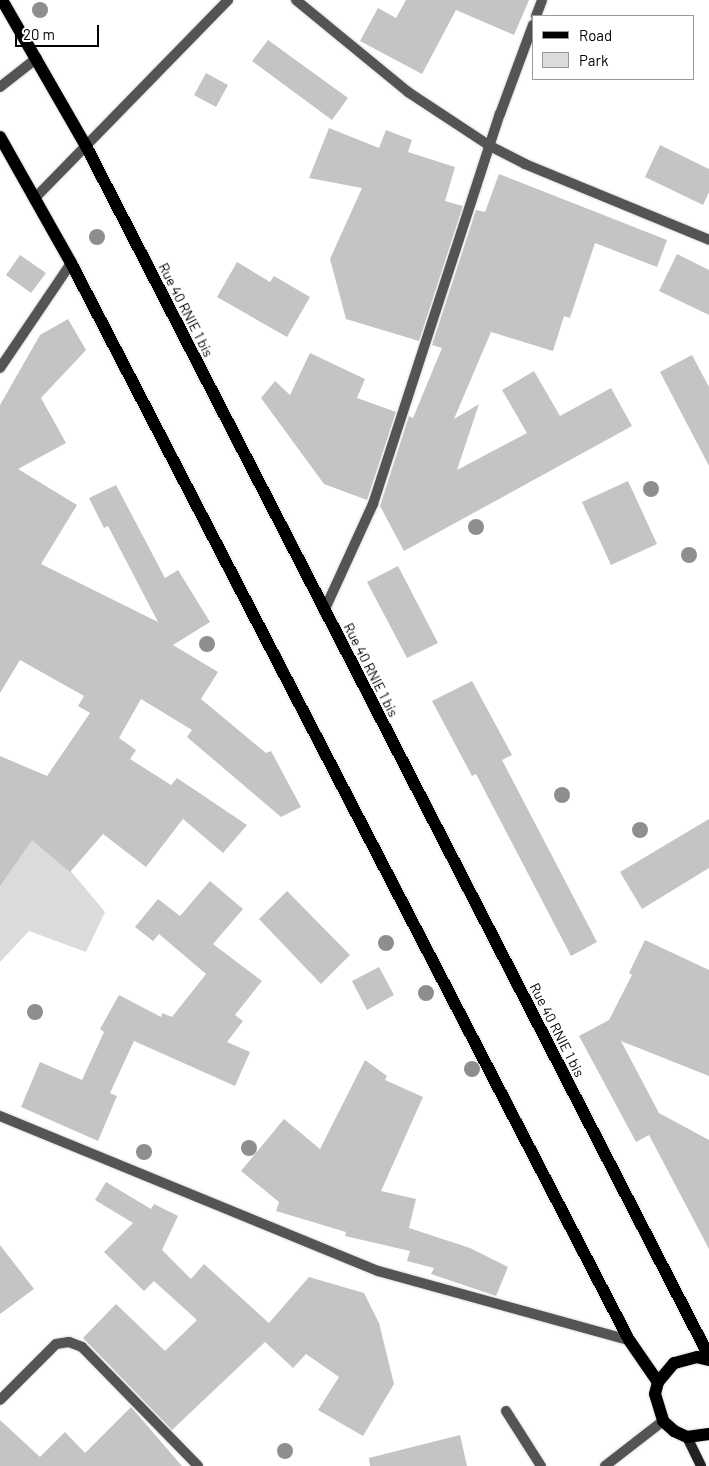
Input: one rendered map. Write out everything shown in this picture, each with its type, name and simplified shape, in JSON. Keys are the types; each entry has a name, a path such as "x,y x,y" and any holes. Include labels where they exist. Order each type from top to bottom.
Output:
{"main road":[{"name":"Rue 40 RNIE 1 bis","path":"2,0 87,148 709,1356"},
{"path":"0,137 71,263 629,1340 658,1382 657,1408 663,1421 674,1431 687,1437 709,1434"},
{"path":"658,1382 674,1363 697,1357 709,1360"},
{"path":"687,1437 701,1466"}],"street":[{"path":"34,199 87,148 228,0"},
{"path":"296,0 408,92 490,146 525,164 709,240"},
{"path":"536,15 542,0"},
{"path":"324,611 373,504 490,146 532,28"},
{"path":"0,87 37,58"},
{"path":"0,368 71,263"},
{"path":"0,1116 378,1271 629,1340"},
{"path":"0,1400 56,1344 69,1342 82,1347 198,1466"},
{"path":"506,1411 541,1466"},
{"path":"605,1466 663,1421"}],"green space":[{"path":"18,826 65,864 105,912 86,952 29,931 0,962 0,849"}],"building":[{"path":"406,0 529,0 514,35 456,10 422,74 360,41 378,8 396,18"},
{"path":"268,40 348,98 332,120 252,61"},
{"path":"206,73 228,85 216,107 194,95"},
{"path":"329,128 379,148 386,130 412,140 408,152 455,167 445,201 463,206 419,341 346,319 330,259 362,188 309,178"},
{"path":"660,145 709,169 709,192 703,205 645,177"},
{"path":"499,174 667,240 657,267 595,243 570,318 564,316 553,351 491,332 454,419 479,404 457,470 527,433 502,390 534,371 560,416 611,388 632,426 404,551 380,506 409,416 413,418 442,348 432,345 476,210 485,212"},
{"path":"677,254 709,270 709,315 659,291"},
{"path":"20,255 46,273 31,293 6,275"},
{"path":"237,262 270,282 274,276 310,297 287,337 217,297"},
{"path":"68,319 86,350 41,398 66,443 18,469 77,505 41,564 158,622 108,526 104,528 89,498 116,485 165,578 178,570 210,622 173,645 218,672 201,699 266,753 271,751 301,807 281,817 187,737 192,730 141,699 119,738 136,750 130,759 171,785 177,778 247,825 223,853 183,819 146,867 103,834 70,872 32,840 0,886 0,756 47,776 90,713 78,706 84,696 20,660 0,693 0,405 40,335"},
{"path":"310,353 365,379 357,398 396,412 367,500 324,484 261,398 275,381 290,395"},
{"path":"692,355 709,387 709,466 660,372"},
{"path":"628,481 657,544 611,565 582,502"},
{"path":"398,566 438,643 407,658 367,582"},
{"path":"472,681 512,755 502,760 597,942 571,956 476,774 472,776 432,701"},
{"path":"709,819 709,868 642,909 620,872"},
{"path":"210,881 243,909 213,944 262,981 235,1015 243,1021 227,1042 250,1052 235,1086 134,1041 110,1093 117,1096 98,1141 21,1107 40,1062 82,1080 104,1032 100,1029 119,995 161,1017 162,1013 172,1017 206,974 159,934 153,941 135,927 158,899 180,916"},
{"path":"287,891 350,955 321,984 259,919"},
{"path":"645,940 709,970 709,1076 621,1041 659,1113 709,1140 709,1249 649,1135 636,1142 579,1036 609,1020 632,975 629,973"},
{"path":"379,967 394,995 367,1010 352,981"},
{"path":"365,1060 387,1076 385,1080 423,1097 381,1191 416,1199 409,1228 470,1248 508,1267 496,1296 431,1274 434,1268 407,1261 410,1251 345,1236 346,1232 276,1211 279,1202 241,1171 284,1119 320,1149"},
{"path":"106,1182 151,1209 154,1204 178,1216 162,1250 191,1279 204,1264 269,1323 309,1277 364,1293 379,1323 394,1384 363,1436 318,1410 339,1377 306,1354 293,1368 265,1342 172,1430 83,1338 116,1304 165,1351 197,1320 154,1281 144,1291 104,1252 133,1223 95,1200"},
{"path":"0,1245 34,1289 0,1314"},
{"path":"131,1407 182,1466 0,1466 0,1420 40,1457 65,1432 85,1453"},
{"path":"460,1435 467,1466 370,1466 369,1458"}]}
